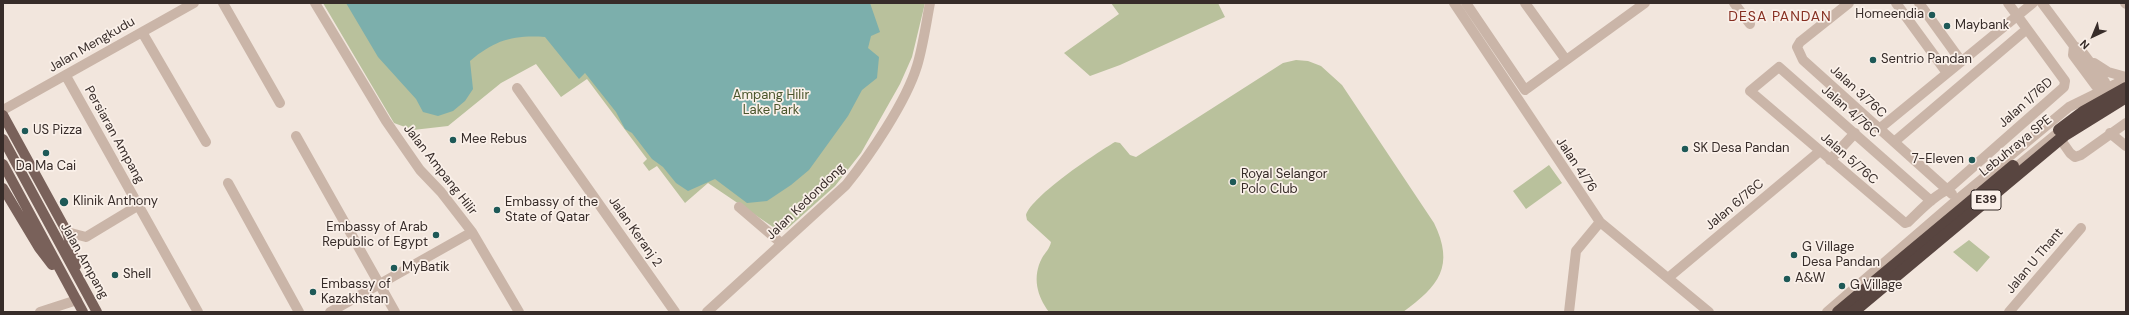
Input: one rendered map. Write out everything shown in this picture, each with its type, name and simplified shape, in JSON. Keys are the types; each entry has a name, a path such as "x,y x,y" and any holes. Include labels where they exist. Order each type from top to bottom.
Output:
{"highway":[{"name":"Lebuhraya SPE","path":"1838,312 2060,128 2083,112 2126,88"},
{"name":"Lebuhraya SPE","path":"1853,312 2065,135 2126,97"}],"main road":[{"path":"3,115 67,232 79,280"},
{"name":"Jalan Ampang","path":"3,139 97,312"},
{"name":"Jalan Ampang","path":"3,164 84,312"},
{"path":"3,188 39,248 68,283"}],"street":[{"name":"Jalan Mengkudu","path":"3,110 194,3"},
{"path":"222,3 280,104"},
{"name":"Jalan Ampang Hilir","path":"315,3 407,153 420,170 441,192 472,232 519,312"},
{"name":"Jalan Kedondong","path":"707,312 846,185 860,166 911,84 918,65 930,3"},
{"name":"Jalan 4/76","path":"1454,3 1600,222 1709,312"},
{"path":"1466,3 1525,90 1566,60 1632,7 1645,3"},
{"path":"1525,3 1566,60"},
{"path":"1734,3 1750,24"},
{"name":"Jalan 3/76C","path":"1849,3 1800,42 1797,47 1798,54 1958,199"},
{"path":"1896,3 1947,73"},
{"path":"1919,3 1961,62"},
{"name":"Jalan 1/76D","path":"1947,190 2064,87 2065,82 2008,3"},
{"path":"1880,128 2033,3"},
{"path":"1862,312 2078,131 2102,107 2106,99 2105,82 2080,49 2074,46 2042,3"},
{"path":"1894,142 2027,30"},
{"path":"142,32 206,142"},
{"path":"2074,46 2073,55 2096,86 2106,89 2111,95 2126,94"},
{"path":"2089,60 2108,72 2126,78"},
{"name":"Jalan 4/76C","path":"1750,91 1779,67 1932,201"},
{"path":"2083,99 2088,92 2086,73"},
{"name":"Persiaran Ampang","path":"66,76 198,312"},
{"path":"1827,312 1958,199 2069,107 2126,78"},
{"name":"Jalan Keranj 2","path":"518,88 675,312"},
{"path":"1841,312 2067,125 2106,89"},
{"name":"Jalan 5/76C","path":"1750,91 1903,223 1908,222 1932,201"},
{"path":"2078,131 2126,102"},
{"path":"2063,143 2075,157 2081,155 2126,123"},
{"path":"1830,160 1855,133"},
{"path":"2110,133 2125,145"},
{"path":"296,136 395,312"},
{"name":"Jalan 6/76C","path":"1668,278 1820,151"},
{"path":"228,183 299,312"},
{"path":"1932,201 1939,194 1947,190"},
{"path":"67,232 86,237 139,205"},
{"path":"739,207 781,243"},
{"path":"1569,312 1576,251 1600,222"},
{"name":"Jalan U Thant","path":"2009,312 2081,228"},
{"path":"330,312 472,232"},
{"path":"40,312 77,300"}],"green space":[{"name":"Ampang Hilir Lake Park","path":"323,3 925,3 912,57 900,84 861,153 835,186 787,229 779,231 708,183 685,203 657,166 649,171 643,163 647,159 587,79 561,97 536,64 501,83 448,126 413,130 394,123"},
{"path":"1111,3 1218,3 1225,17 1120,65 1090,76 1064,53 1119,14"},
{"name":"Royal Selangor Polo Club","path":"1296,60 1308,61 1321,66 1342,85 1434,223 1443,251 1443,263 1440,274 1426,293 1403,312 1049,312 1039,293 1037,286 1037,272 1042,258 1051,242 1027,220 1026,215 1040,197 1052,186 1094,155 1115,142 1120,143 1130,155 1136,157 1283,63"},
{"path":"1549,165 1562,183 1526,209 1513,191"},
{"path":"1969,240 1990,257 1977,272 1953,252"}],"water":[{"name":"Ampang Hilir Lake Park","path":"346,3 870,3 880,32 871,36 868,48 879,57 877,78 862,90 848,116 809,170 791,185 767,201 747,203 715,179 688,191 676,183 663,167 652,159 632,133 625,129 616,112 585,73 579,79 545,37 514,38 505,40 488,48 470,61 473,89 465,101 453,111 438,116 423,112 416,99 378,57"}],"place":[{"name":"Homeendia","path":"1932,15"},
{"name":"Maybank","path":"1947,26"},
{"name":"Sentrio Pandan","path":"1873,60"},
{"name":"US Pizza","path":"25,131"},
{"name":"Mee Rebus","path":"453,140"},
{"name":"SK Desa Pandan","path":"1685,149"},
{"name":"Da Ma Cai","path":"46,153"},
{"name":"7-Eleven","path":"1972,160"},
{"name":"Royal Selangor Polo Club","path":"1233,182"},
{"name":"Klinik Anthony","path":"64,202"},
{"name":"Embassy of the State of Qatar","path":"497,210"},
{"name":"Embassy of Arab Republic of Egypt","path":"436,235"},
{"name":"G Village Desa Pandan","path":"1794,255"},
{"name":"MyBatik","path":"394,268"},
{"name":"Shell","path":"115,275"},
{"name":"A&W","path":"1787,279"},
{"name":"G Village","path":"1842,286"},
{"name":"Embassy of Kazakhstan","path":"313,292"}],"district":[{"name":"DESA PANDAN","path":"1780,17"}]}
